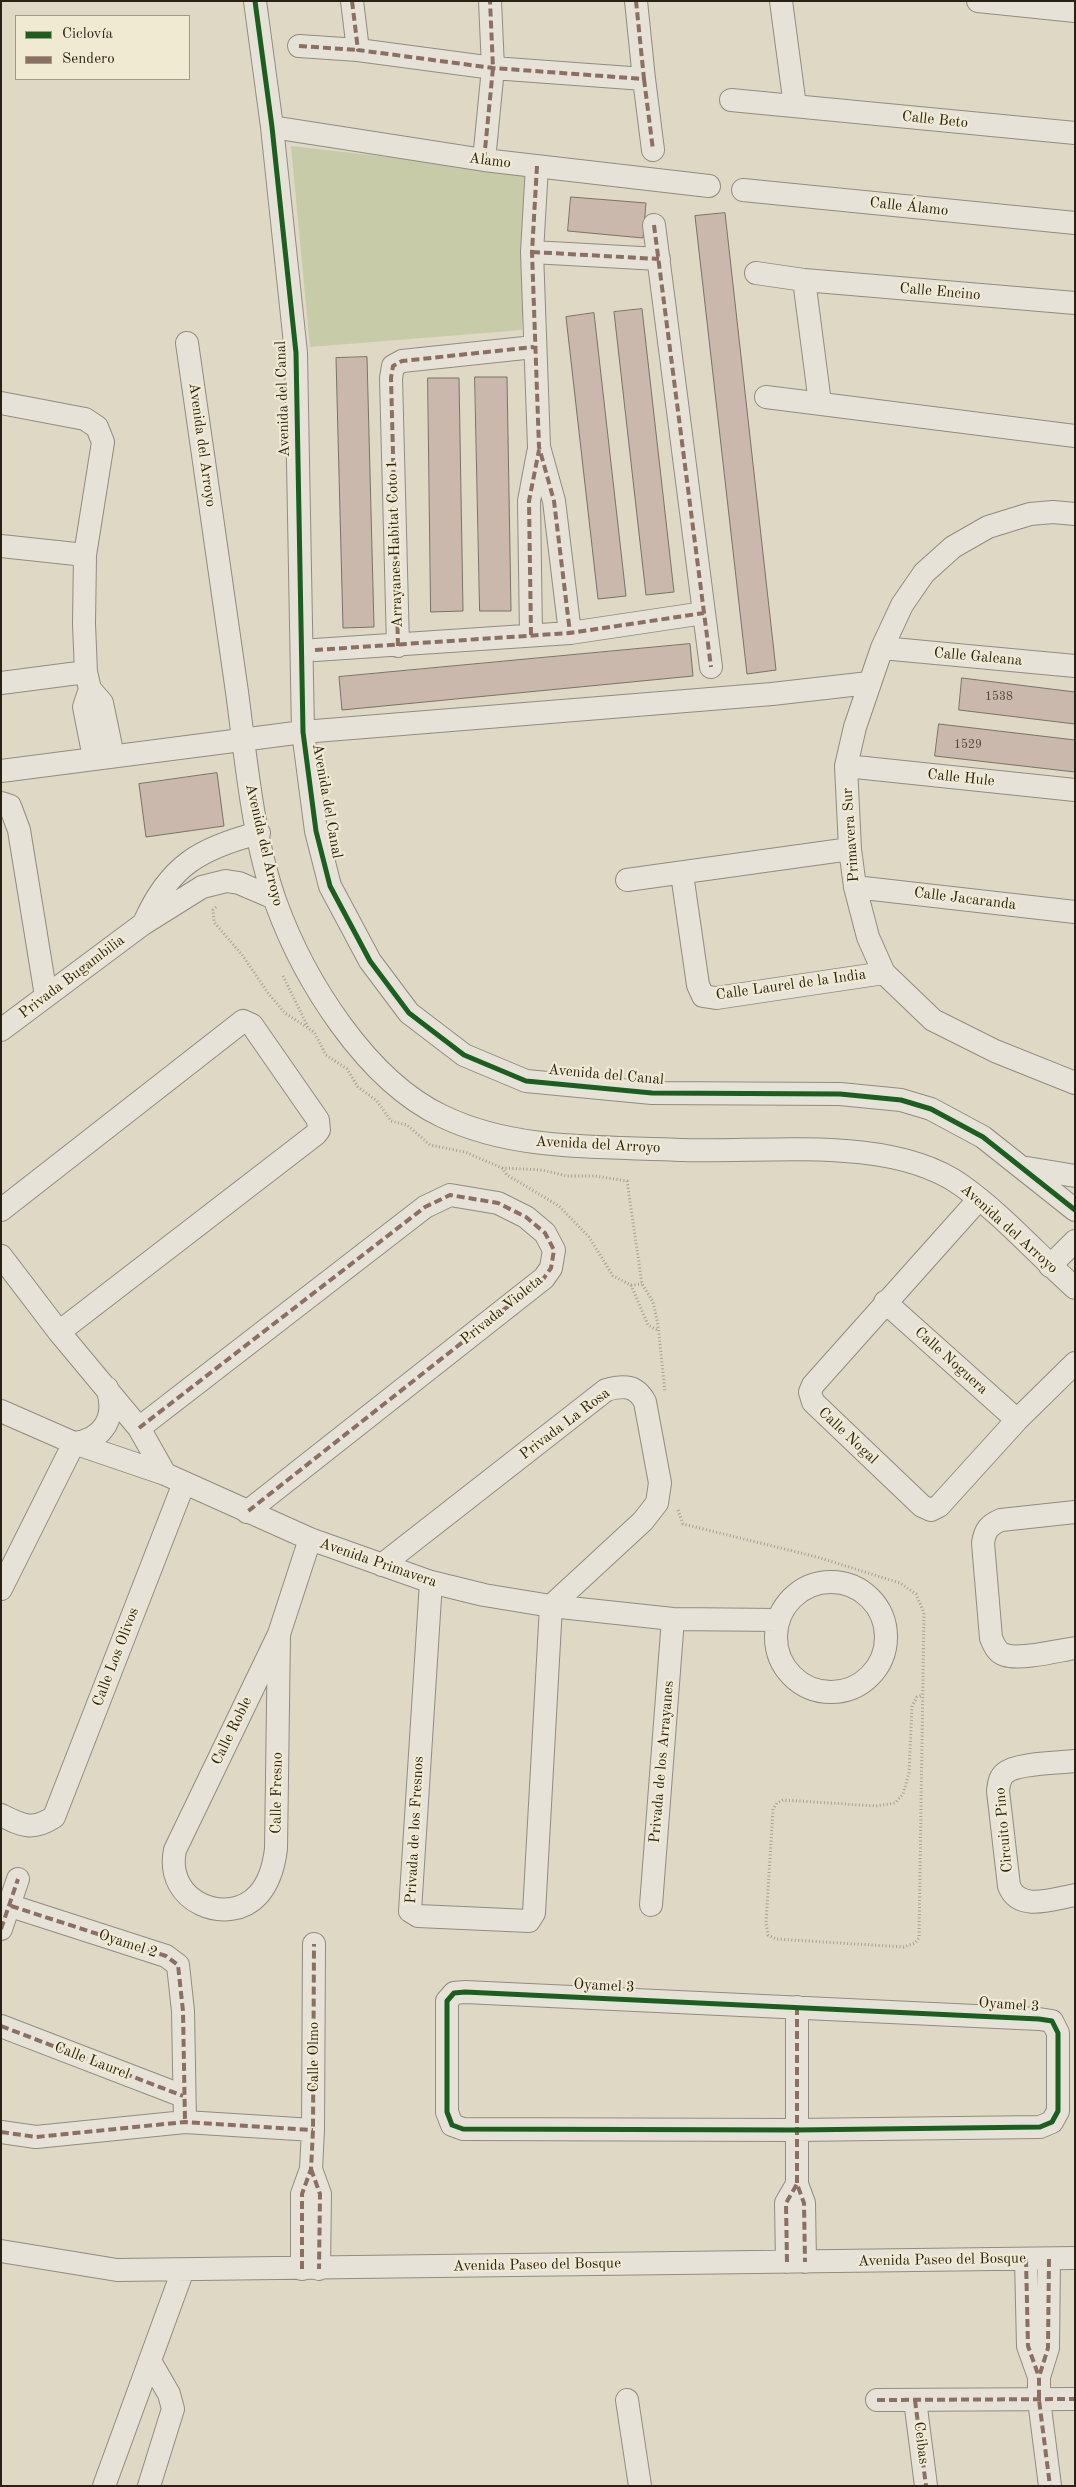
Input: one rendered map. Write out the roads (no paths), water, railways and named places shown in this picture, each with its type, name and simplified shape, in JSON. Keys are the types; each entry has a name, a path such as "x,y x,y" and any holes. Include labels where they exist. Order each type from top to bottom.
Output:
{"street":[{"name":"Avenida del Canal","path":"256,1 272,127 296,353 303,732 316,831 330,886 370,961 409,1014 464,1055 526,1081 652,1093 840,1094 902,1100 954,1119 983,1137 1072,1208"},
{"path":"352,1 358,50"},
{"path":"484,160 493,68 490,1"},
{"path":"636,1 653,150"},
{"path":"781,1 795,106"},
{"path":"978,1 1075,11"},
{"path":"299,46 358,50 493,68 644,79"},
{"name":"Calle Beto","path":"731,100 1075,133"},
{"name":"Alamo","path":"272,127 484,160 709,186"},
{"path":"537,166 532,252 539,447 554,501 570,632"},
{"name":"Calle Álamo","path":"743,190 1075,223"},
{"path":"654,225 712,667"},
{"path":"532,252 659,259"},
{"name":"Calle Encino","path":"756,273 804,280 1075,303"},
{"path":"804,280 820,403"},
{"name":"Avenida del Arroyo","path":"187,343 258,833 274,898 312,980 349,1033 392,1082 417,1102 444,1117 501,1135 557,1144 701,1150 861,1151 900,1158 958,1182 979,1199 1075,1288"},
{"name":"Arrayanes Habitat Coto 1","path":"534,347 402,360 393,366 391,378 398,646 570,632 704,613"},
{"path":"766,396 1075,436"},
{"path":"1,403 85,419 97,427 103,442 85,555 88,681 84,707 104,757"},
{"path":"531,635 529,501 539,447"},
{"name":"Primavera Sur","path":"1075,514 1053,512 1030,514 988,528 953,547 937,559 912,588 882,648 855,727 846,766 850,849 855,887 868,937 884,972 933,1020 995,1050 1075,1083"},
{"path":"1,546 85,555"},
{"path":"315,650 398,646"},
{"name":"Calle Galeana","path":"882,648 1075,666"},
{"path":"1,683 88,681"},
{"path":"1,771 303,732 772,694 869,682"},
{"name":"Calle Hule","path":"846,766 1075,790"},
{"path":"1,803 10,806 19,830 46,996"},
{"name":"Privada Bugambilia","path":"144,924 161,891 186,863 218,844 258,833"},
{"path":"627,880 682,874 850,849"},
{"name":"Calle Laurel de la India","path":"682,874 698,985 703,996 716,998 884,972"},
{"name":"Privada Bugambilia","path":"1,1030 144,924 202,887 226,881 239,883 274,898"},
{"name":"Calle Jacaranda","path":"855,887 1070,914"},
{"path":"1,1210 243,1021 252,1025 318,1120 319,1130 316,1134 59,1332"},
{"path":"1020,1166 1042,1172 1075,1176"},
{"name":"Privada Violeta","path":"139,1428 425,1207 450,1195 498,1203 526,1217 545,1233 554,1250 551,1268 544,1278 247,1512"},
{"name":"Calle Nogal","path":"979,1199 885,1302 813,1385 810,1392 813,1402 922,1506 931,1510 939,1506 1017,1420 1075,1363"},
{"path":"1050,1266 1075,1242"},
{"path":"1,1256 59,1332 139,1428 175,1478"},
{"name":"Calle Noguera","path":"885,1302 1017,1420"},
{"name":"Privada La Rosa","path":"382,1565 606,1390 629,1386 639,1392 645,1402 660,1483 657,1503 643,1521 551,1606"},
{"path":"1,1589 74,1443 93,1439 107,1425 112,1406 107,1388"},
{"name":"Avenida Primavera","path":"1,1411 74,1443 175,1478 310,1539 431,1582 484,1595 551,1606 673,1619 779,1620"},
{"name":"Calle Los Olivos","path":"1,1815 24,1826 41,1825 54,1817 175,1478"},
{"path":"1075,1512 1001,1520 991,1524 984,1532 982,1543 991,1638 995,1648 1004,1655 1014,1656 1075,1648"},
{"name":"Calle Roble","path":"209,1906 190,1899 178,1884 172,1862 175,1850 279,1634 310,1539"},
{"name":"Privada de los Fresnos","path":"431,1582 409,1906 414,1915 418,1916 524,1922 532,1918 551,1606"},
{"path":"817,1584 844,1584 856,1588 877,1607 886,1633 885,1647 874,1671 864,1681 838,1691 825,1692 812,1688 789,1672 777,1648 776,1634 779,1620 789,1602 804,1589 817,1584"},
{"name":"Privada de los Arrayanes","path":"651,1905 673,1619"},
{"name":"Calle Fresno","path":"209,1906 228,1908 250,1902 264,1888 273,1870 276,1849 279,1634"},
{"name":"Circuito Pino","path":"1075,1761 1015,1768 1006,1772 999,1780 998,1791 1009,1886 1012,1895 1020,1901 1030,1902 1075,1896"},
{"path":"1,1929 11,1906 18,1879"},
{"name":"Oyamel 2","path":"11,1906 166,1956 178,1965 183,2011 183,2096 185,2122"},
{"name":"Calle Olmo","path":"310,2269 320,2194 312,2170 314,1944"},
{"name":"Oyamel 3","path":"454,1993 1039,2019 1052,2021 1058,2033 1058,2111 1052,2122 1040,2127 796,2130 463,2129 452,2125 447,2112 448,2001 454,1993"},
{"path":"796,2262 804,2203 797,2184 797,2007"},
{"name":"Calle Laurel","path":"1,2026 183,2096"},
{"path":"1,2132 36,2137 185,2122 313,2130"},
{"name":"Avenida Paseo del Bosque","path":"1,2251 117,2270 1075,2258"},
{"path":"1026,2259 1028,2346 1039,2377"},
{"path":"1049,2259 1048,2348 1039,2377 1039,2400 1050,2486"},
{"path":"104,2486 183,2270"},
{"path":"149,2486 173,2409 169,2394 150,2361"},
{"path":"877,2400 1075,2399"},
{"path":"627,2400 640,2486"},
{"name":"Ceibas","path":"915,2400 926,2486"}]}
